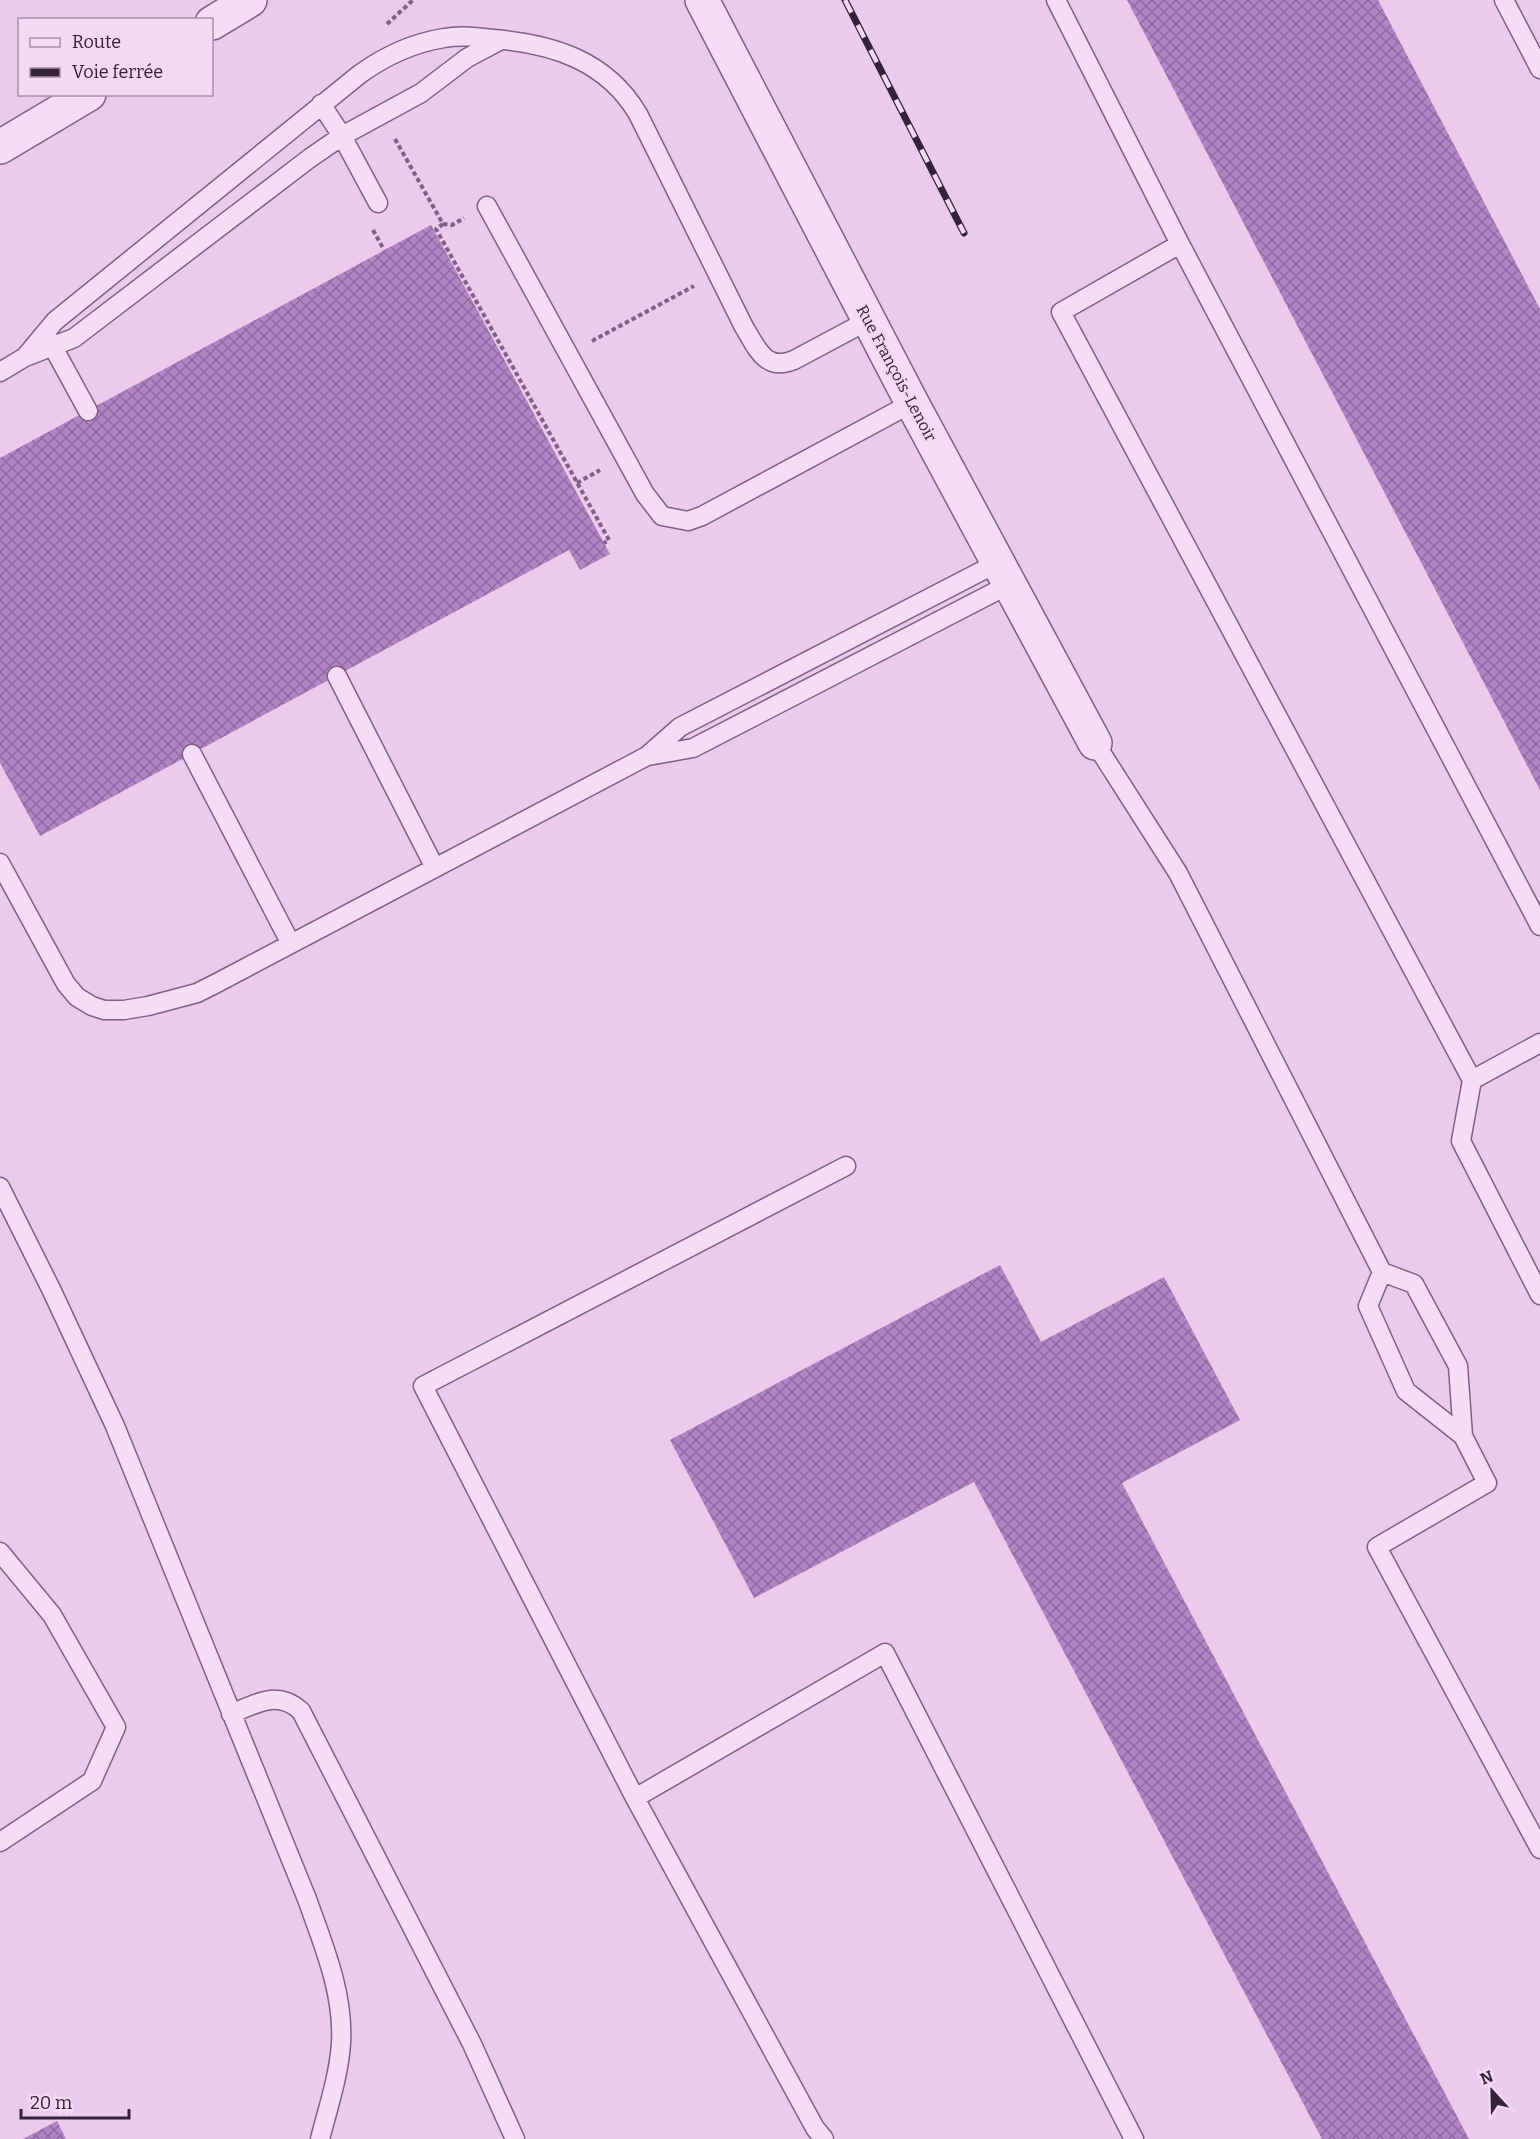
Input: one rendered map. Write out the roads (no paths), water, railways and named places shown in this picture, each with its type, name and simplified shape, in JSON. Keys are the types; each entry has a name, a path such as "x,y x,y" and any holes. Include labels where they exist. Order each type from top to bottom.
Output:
{"street":[{"path":"213,22 250,0"},
{"name":"Rue François-Lenoir","path":"702,0 912,403 1095,743"},
{"path":"0,147 86,96"}],"lane":[{"path":"1056,0 1180,244 1540,926"},
{"path":"1504,0 1540,69"},
{"path":"88,411 49,340 55,321 321,104 371,66 405,48 446,37 466,36 523,41 553,49 580,60 617,84 628,97 744,327 763,356 772,363 784,364 794,360 869,320"},
{"path":"0,372 49,340 74,338 273,184 342,136 421,93 467,58 502,39"},
{"path":"321,104 342,136 378,203"},
{"path":"487,206 645,494 662,516 688,521 702,516 912,403"},
{"path":"1180,244 1061,312 1472,1080 1461,1141 1540,1295"},
{"path":"0,863 66,984 77,997 104,1010 124,1010 197,993 647,756 693,748 1004,573"},
{"path":"337,676 435,868"},
{"path":"1095,743 1178,873 1382,1272 1413,1284 1458,1366 1463,1436 1487,1483 1377,1547 1540,1849"},
{"path":"192,754 291,944"},
{"path":"1472,1080 1540,1043"},
{"path":"824,2139 815,2128 634,1798 423,1386 846,1166"},
{"path":"0,1187 115,1426 307,1899 332,1971 341,2043 320,2139"},
{"path":"1382,1272 1368,1306 1407,1391 1463,1436"},
{"path":"0,1552 52,1616 116,1727 92,1780 0,1842"},
{"path":"634,1798 885,1653 1134,2139"},
{"path":"231,1714 271,1700 281,1699 302,1711 472,2044 515,2139"}],"railway":[{"path":"845,0 964,233"}]}
